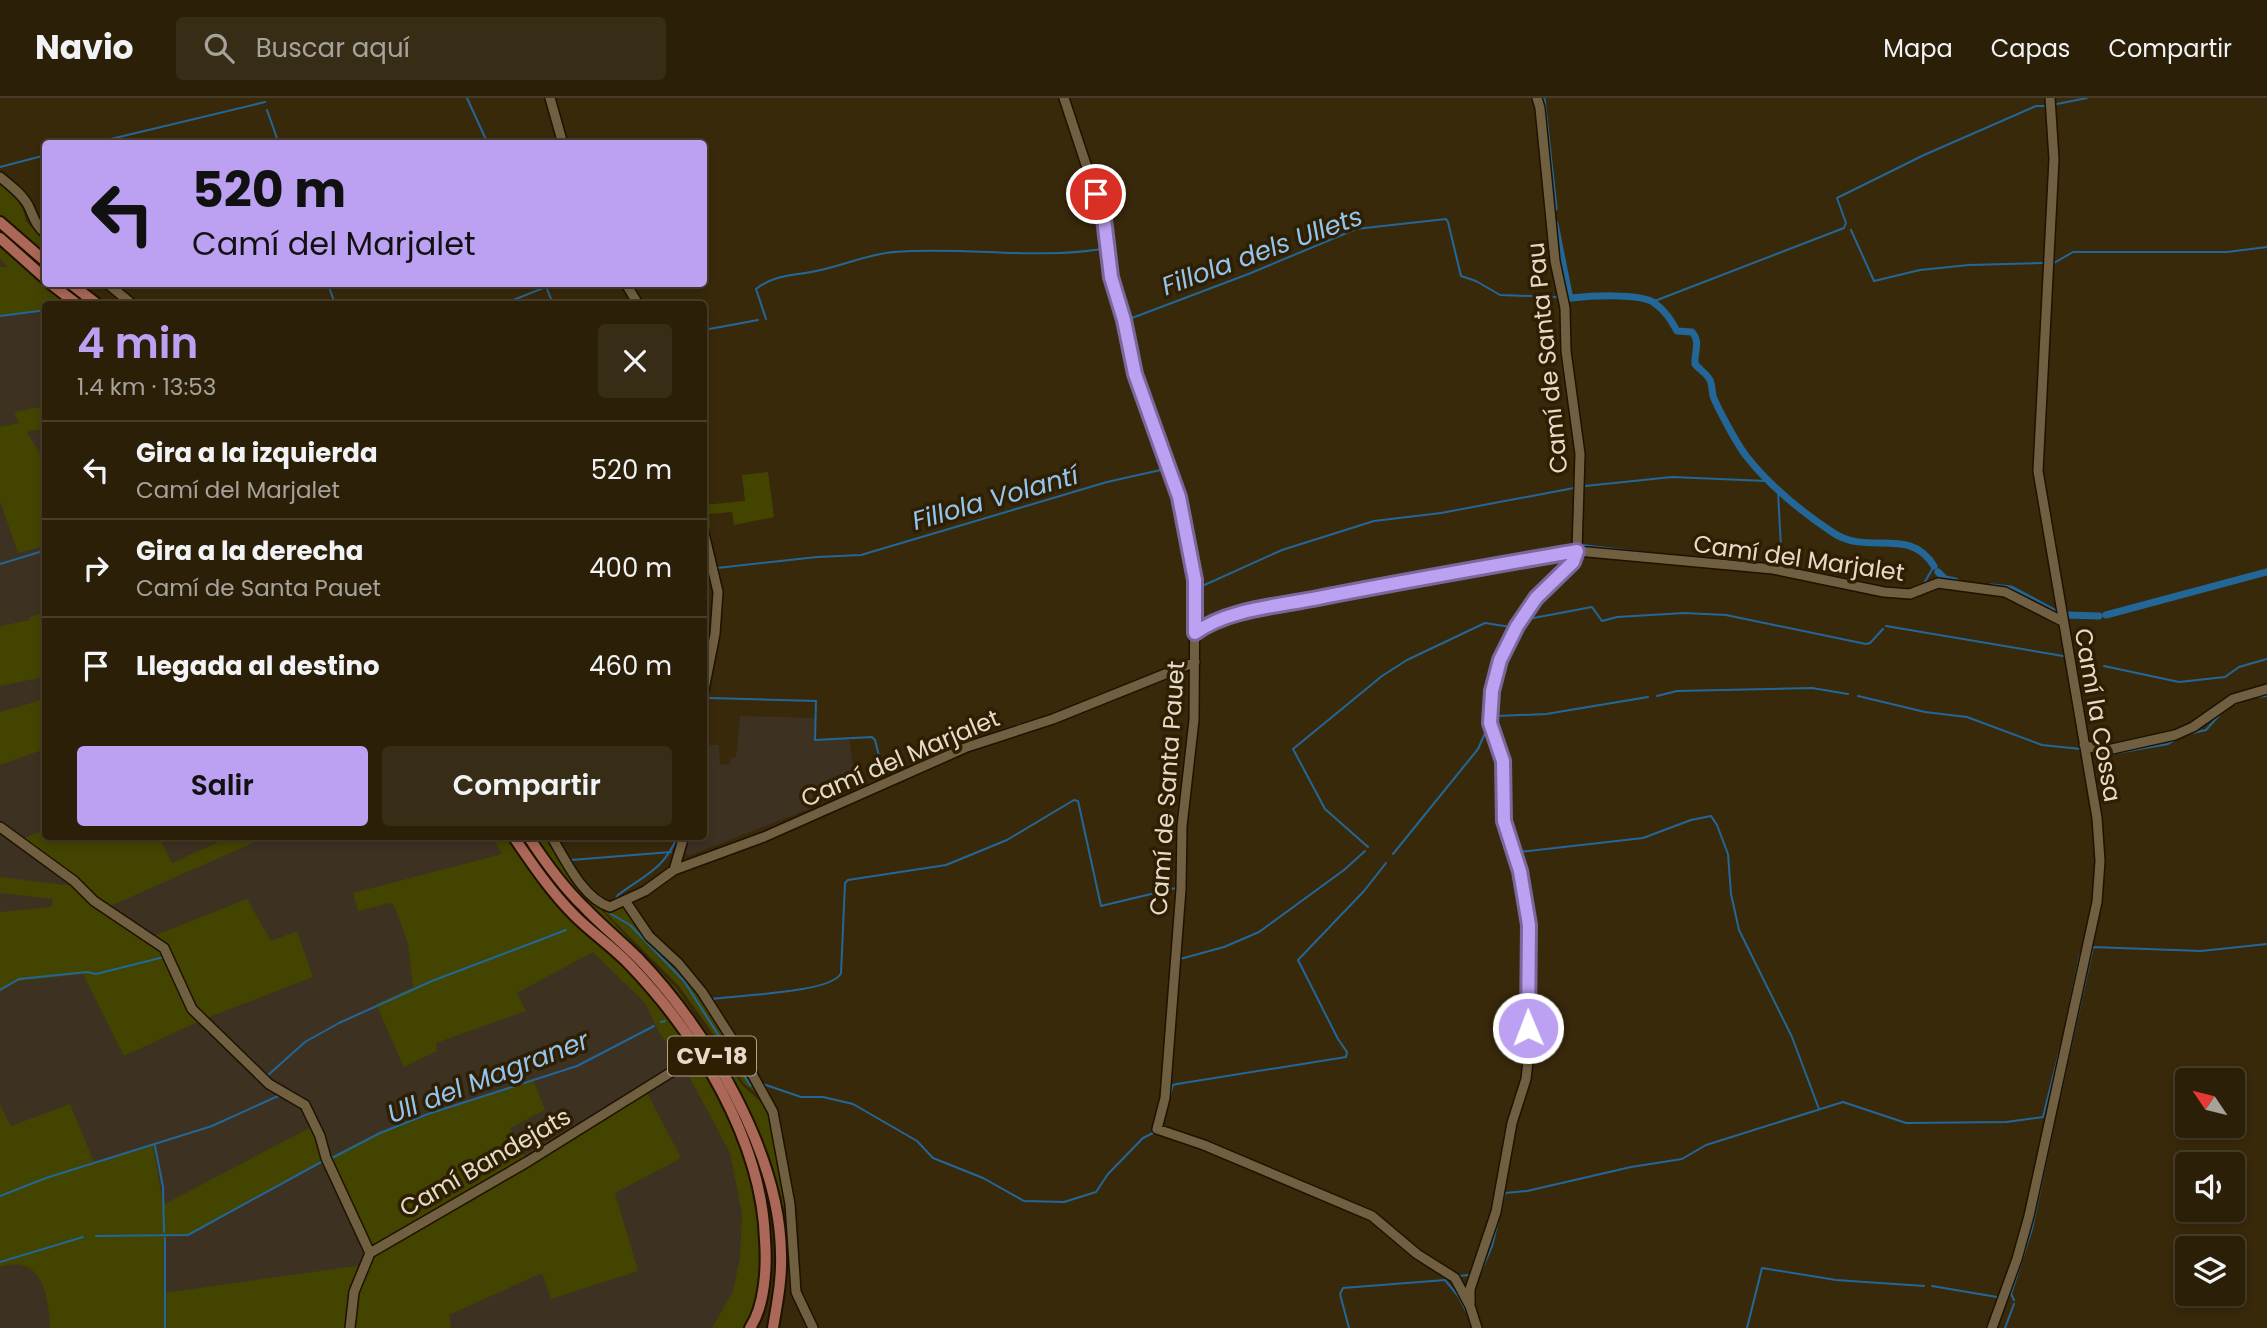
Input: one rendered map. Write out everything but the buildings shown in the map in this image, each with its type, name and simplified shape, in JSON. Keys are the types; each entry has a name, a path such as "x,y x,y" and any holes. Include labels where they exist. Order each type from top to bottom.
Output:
{"main road":[{"path":"0,222 42,259"},
{"path":"0,238 42,275"},
{"path":"55,287 73,301"},
{"path":"75,287 93,301"},
{"name":"CV-18","path":"516,840 553,892 576,917 629,964 661,1000 698,1054 737,1125 759,1183 765,1218 766,1258 761,1292 750,1328"},
{"name":"CV-18","path":"531,840 563,885 638,957 670,993 707,1048 746,1119 771,1180 778,1214 781,1254 773,1328"}],"street":[{"path":"550,98 562,140"},
{"name":"Camí de Santa Pauet","path":"1064,98 1104,219 1111,277 1124,320 1135,374 1179,497 1195,580 1194,720 1182,825 1181,889 1166,1081 1157,1129 1203,1145 1372,1216 1417,1254 1455,1278 1470,1306"},
{"name":"Camí de Santa Pau","path":"1537,98 1555,261 1565,307 1566,351 1580,454 1577,551"},
{"name":"Camí la Cossa","path":"1992,1328 2029,1216 2096,902 2100,861 2097,818 2038,471 2054,159 2050,98"},
{"path":"0,177 28,204 32,220 42,230"},
{"path":"111,287 128,301"},
{"path":"707,546 718,592 718,609 707,676"},
{"path":"1477,1328 1470,1306 1474,1277 1496,1212 1512,1123 1526,1079 1528,1052 1529,925 1520,871 1504,821 1503,761 1490,723 1492,691 1500,660 1517,626 1536,598 1573,562 1577,551"},
{"name":"Camí del Marjalet","path":"1195,633 1211,621 1273,607 1467,569 1577,551 1773,569 1884,592 1910,594 1938,583 2005,592 2062,621"},
{"name":"Camí del Marjalet","path":"626,902 674,870 764,837 967,747 1053,719 1195,662"},
{"path":"2084,745 2103,751 2175,735 2193,727 2233,699 2267,689"},
{"path":"0,827 74,881 94,901 164,948 192,1009 269,1084 305,1105 370,1253 354,1292 350,1328"},
{"path":"554,840 582,883 599,902 610,907 626,902 643,929 679,964 702,992 745,1059 773,1112 790,1204 796,1292 813,1328"},
{"path":"674,870 683,840"},
{"name":"Camí Bandejats","path":"370,1253 527,1162 685,1063"}],"shaded area":[{"path":"0,184 15,197 23,209 26,221 42,238 42,252 0,215"},
{"path":"0,246 42,282 42,287 48,287 64,301 42,301 42,310 0,315 0,267 8,267 0,259"},
{"path":"0,248 42,283 42,287 47,287 63,301 42,301 42,840 506,840 559,911 643,989 747,1164 741,1328 0,1328"},
{"path":"42,407 42,429 27,432 42,458 42,547 18,553 0,501 0,427 19,423 14,412"},
{"path":"768,472 774,517 734,525 732,512 709,514 710,528 707,528 707,505 745,501 742,475"},
{"path":"42,613 42,677 0,686 0,626 30,620 30,617"},
{"path":"42,700 42,750 0,765 0,712"},
{"path":"740,716 815,718 814,740 849,739 855,780 812,792 814,807 688,856 685,852 689,840 707,840 707,745 719,745 720,764 730,765 731,758 736,757"},
{"path":"42,831 42,840 160,840 172,863 223,840 259,840 108,907 19,840"},
{"path":"494,840 509,840 536,880 571,921 649,993 670,1020 718,1096 751,1171 760,1216 762,1264 759,1287 745,1328 712,1328 733,1291 740,1258 742,1214 730,1153 681,1061 660,1034 645,1003 593,952 517,993 526,1011 436,1043 437,1051 404,1067 376,1004 413,987 408,944 394,905 390,903 358,911 353,893 502,854"},
{"path":"535,840 546,840 578,886 677,989 742,1085 763,1104 771,1122 784,1206 781,1205 765,1151 747,1111 694,1019 662,978 564,879"},
{"path":"0,877 75,886 151,937 247,899 271,941 297,931 313,977 204,1019 124,1056 83,974 19,981 0,991 0,912 51,907 53,899 0,893"},
{"path":"622,904 708,1006 759,1095 744,1084 678,985 605,912"},
{"path":"533,1079 545,1110 510,1128 528,1163 645,1089 681,1158 615,1193 638,1271 551,1299 542,1273 449,1315 451,1328 351,1328 352,1303 372,1255 328,1158 380,1132"},
{"path":"70,1104 94,1162 153,1145 163,1205 313,1126 323,1161 188,1235 164,1237 164,1293 363,1265 348,1328 50,1328 45,1292 34,1272 26,1266 14,1264 0,1267 0,1105 11,1126"}],"waterway":[{"path":"467,98 486,140"},
{"path":"1542,98 1554,208"},
{"path":"2057,104 2087,98"},
{"path":"107,140 265,102"},
{"path":"1652,302 1844,228 1846,223 1837,198 1924,155 2036,106 2046,106"},
{"path":"267,110 278,140"},
{"path":"0,167 42,156"},
{"path":"27,196 34,207"},
{"name":"Fillola dels Ullets","path":"1124,305 1132,318 1251,273 1356,229 1446,219 1461,276 1500,295 1557,297"},
{"path":"1555,224 1569,294"},
{"path":"1851,230 1874,281 1920,270 1969,265 2042,263"},
{"path":"2054,263 2073,252 2227,252 2267,247"},
{"name":"Fillola dels Ullets","path":"766,319 756,289 763,284 874,255 920,251 1051,253 1102,249"},
{"path":"329,287 334,301"},
{"path":"546,287 552,301"},
{"path":"511,301 546,287"},
{"path":"1571,298 1625,296 1653,302 1667,315 1677,331 1692,332 1695,336 1695,364 1710,380 1713,396 1739,445 1756,468 1776,488 1821,524 1846,539 1913,547 1924,554 1934,566"},
{"path":"0,316 42,311"},
{"name":"Fillola dels Ullets","path":"707,329 758,320"},
{"name":"Fillola Volantí","path":"717,568 861,555 1107,482 1165,469"},
{"name":"Fillola Volantí","path":"1585,486 1672,477 1766,481 1778,492 1782,566"},
{"name":"Fillola Volantí","path":"1200,587 1282,550 1374,521 1441,513 1574,488"},
{"path":"1492,560 1572,545"},
{"path":"1582,545 1656,554"},
{"path":"0,564 42,551"},
{"path":"1742,562 1768,564"},
{"path":"707,565 708,570"},
{"path":"1923,585 1934,566"},
{"name":"Fillola Volantí","path":"1189,572 1190,582"},
{"path":"1938,572 1945,579 1955,581"},
{"path":"2106,615 2267,572"},
{"path":"1991,587 2011,589 2054,612"},
{"path":"1528,619 1592,607 1602,621 1617,617 1684,613 1726,615 1866,644 1883,629"},
{"path":"2065,615 2099,616"},
{"path":"1368,847 1325,809 1293,749 1382,676 1407,660 1485,623 1511,627"},
{"path":"1199,639 1217,624"},
{"path":"1886,626 2063,656"},
{"path":"707,649 711,631"},
{"path":"2074,658 2095,663"},
{"path":"2104,666 2179,682 2225,677 2239,667 2267,659"},
{"path":"1657,696 1677,691 1812,688 1848,694"},
{"path":"1858,696 1925,712 1967,717 2042,745 2081,749"},
{"path":"2255,697 2267,696"},
{"path":"1493,719 1496,716 1546,714 1648,697"},
{"path":"710,698 816,701 815,740 872,737 885,779"},
{"path":"2232,705 2247,699"},
{"path":"2188,734 2206,730 2222,712"},
{"path":"1025,723 1038,719"},
{"path":"983,737 1021,724"},
{"path":"1393,854 1478,749 1486,731"},
{"path":"2111,754 2168,744 2176,739"},
{"path":"1504,750 1508,762 1508,789"},
{"name":"Ull del Magraner","path":"712,999 803,989 834,980 841,973 845,883 848,880 946,865 1007,840 1074,800 1078,801 1101,906 1176,888"},
{"path":"1519,852 1643,838 1691,820 1711,816 1728,854 1731,894 1739,930 1792,1037 1819,1109"},
{"path":"615,900 660,864 676,840"},
{"path":"1180,959 1224,947 1259,932 1344,870 1365,851"},
{"path":"565,852 571,860 671,852"},
{"path":"1170,1095 1173,1085 1177,1084 1346,1057 1347,1052 1298,960 1364,891 1386,863"},
{"path":"611,914 630,925 684,981 750,1085 754,1086"},
{"path":"267,1076 305,1042 339,1023 432,981 566,930"},
{"path":"2092,947 2201,951 2267,944"},
{"path":"2059,1100 2093,947"},
{"path":"2066,1023 2080,955"},
{"path":"0,990 19,979 87,972 96,974 164,957"},
{"path":"177,988 188,1011"},
{"name":"Ull del Magraner","path":"661,1022 665,1021"},
{"name":"Ull del Magraner","path":"332,1158 380,1133 428,1114 577,1066 654,1026"},
{"path":"1480,1274 1492,1246 1505,1193 1527,1191 1631,1167 1682,1159 1706,1145 1843,1102 1906,1123 2006,1122 2043,1117 2064,1033"},
{"path":"763,1084 801,1097 823,1097 853,1104 917,1141 933,1158 983,1178 1024,1201 1064,1202 1096,1192 1108,1174 1143,1138 1155,1132"},
{"path":"0,1196 46,1178 212,1126 278,1096 277,1094"},
{"path":"2014,1300 2011,1294 2032,1229 2058,1103"},
{"path":"155,1146 163,1187 164,1232"},
{"name":"Ull del Magraner","path":"96,1236 188,1235 323,1161"},
{"name":"Ull del Magraner","path":"0,1262 83,1237"},
{"path":"165,1238 165,1328"},
{"path":"1747,1328 1762,1268 1836,1280 1924,1286"},
{"path":"1459,1276 1469,1275"},
{"path":"1349,1328 1340,1294 1343,1288 1445,1280 1459,1297 1470,1319"},
{"path":"1932,1286 1997,1297"},
{"path":"2005,1328 2014,1304"}],"route":[{"path":"1096,194 1104,219 1111,277 1124,320 1135,374 1179,497 1195,580 1195,633 1211,621 1273,607 1459,570 1577,551 1573,562 1536,598 1517,626 1500,660 1493,682 1490,708 1490,723 1503,761 1504,821 1520,871 1529,925 1528,1028"}]}
